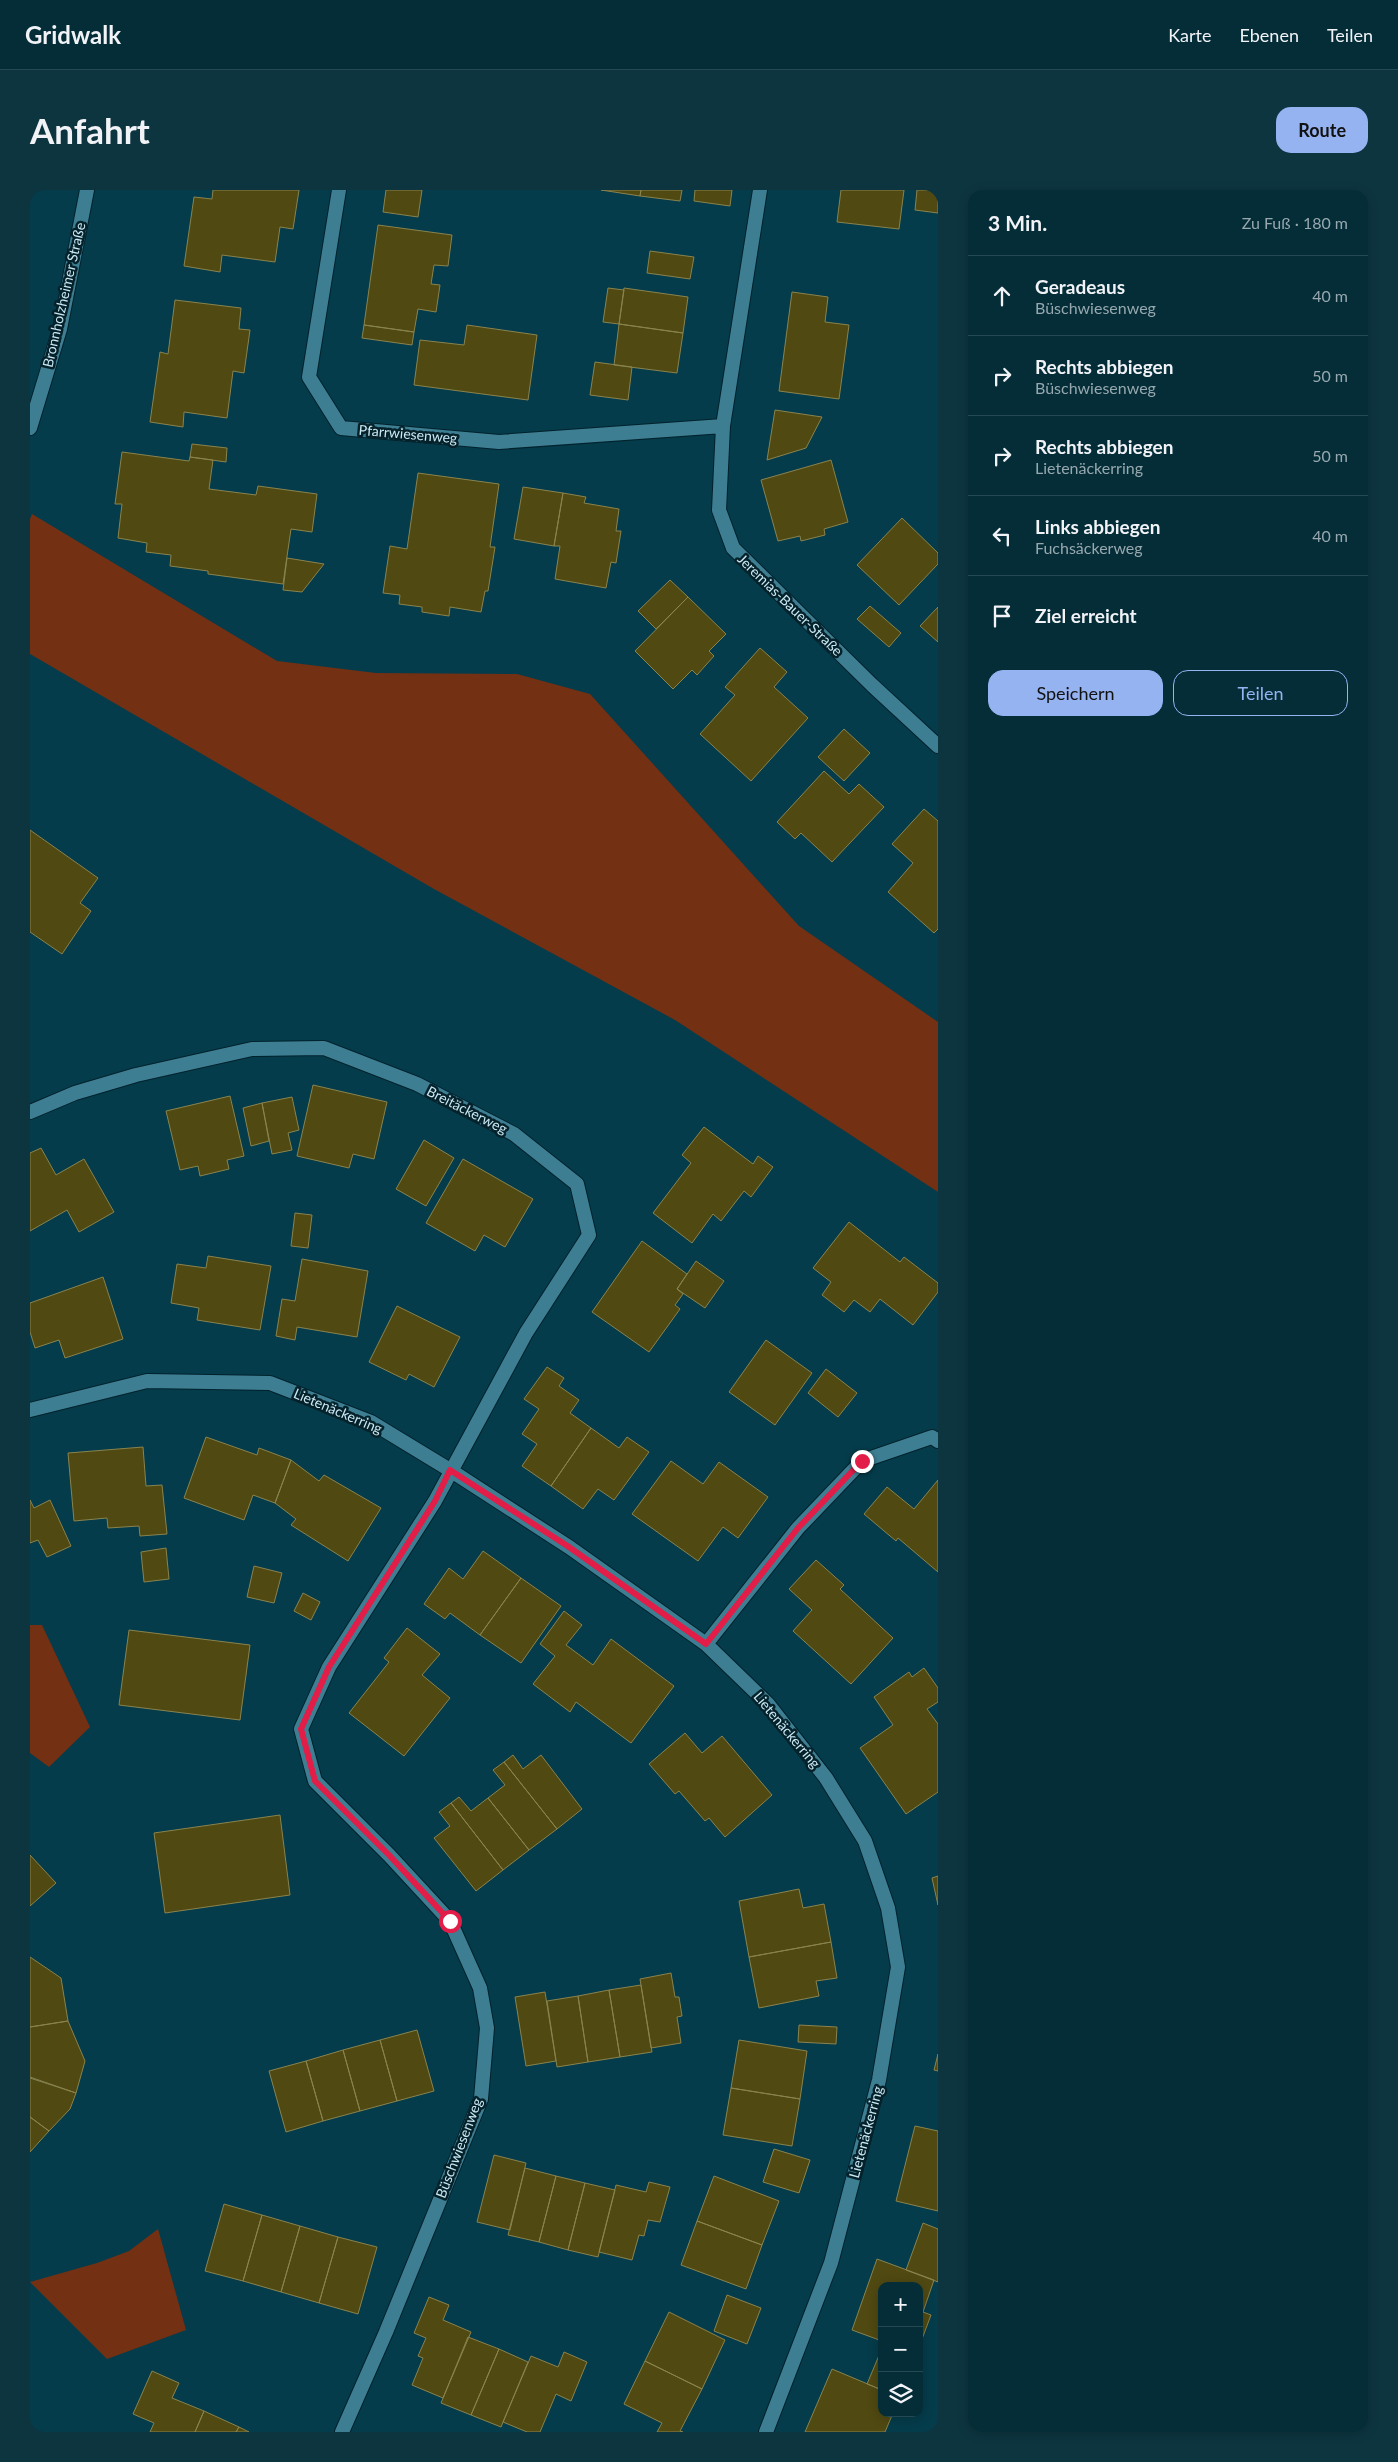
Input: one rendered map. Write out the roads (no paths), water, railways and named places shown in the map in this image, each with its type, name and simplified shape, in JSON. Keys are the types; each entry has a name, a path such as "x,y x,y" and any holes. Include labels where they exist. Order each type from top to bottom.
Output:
{"street":[{"name":"Bronnholzheimer Straße","path":"30,428 60,328 88,190"},
{"name":"Pfarrwiesenweg","path":"339,190 309,376 341,428 499,442 724,426"},
{"name":"Jeremias-Bauer-Straße","path":"760,190 724,426 719,510 733,548 872,685 938,746"},
{"name":"Breitäckerweg","path":"30,1112 75,1093 136,1075 252,1049 324,1048 417,1084 514,1134 577,1184 589,1235 526,1333 450,1470"},
{"name":"Lietenäckerring","path":"30,1410 147,1381 270,1383 371,1422 450,1470 569,1547 706,1644 768,1704 826,1778 865,1841 888,1908 898,1967 879,2080 831,2263 766,2432"},
{"path":"706,1644 798,1528 862,1461 932,1437 938,1441"},
{"name":"Büschwiesenweg","path":"342,2432 386,2332 480,2099 487,2028 480,1988 450,1921 389,1855 315,1781 301,1729 329,1667 435,1501 450,1470"}]}
